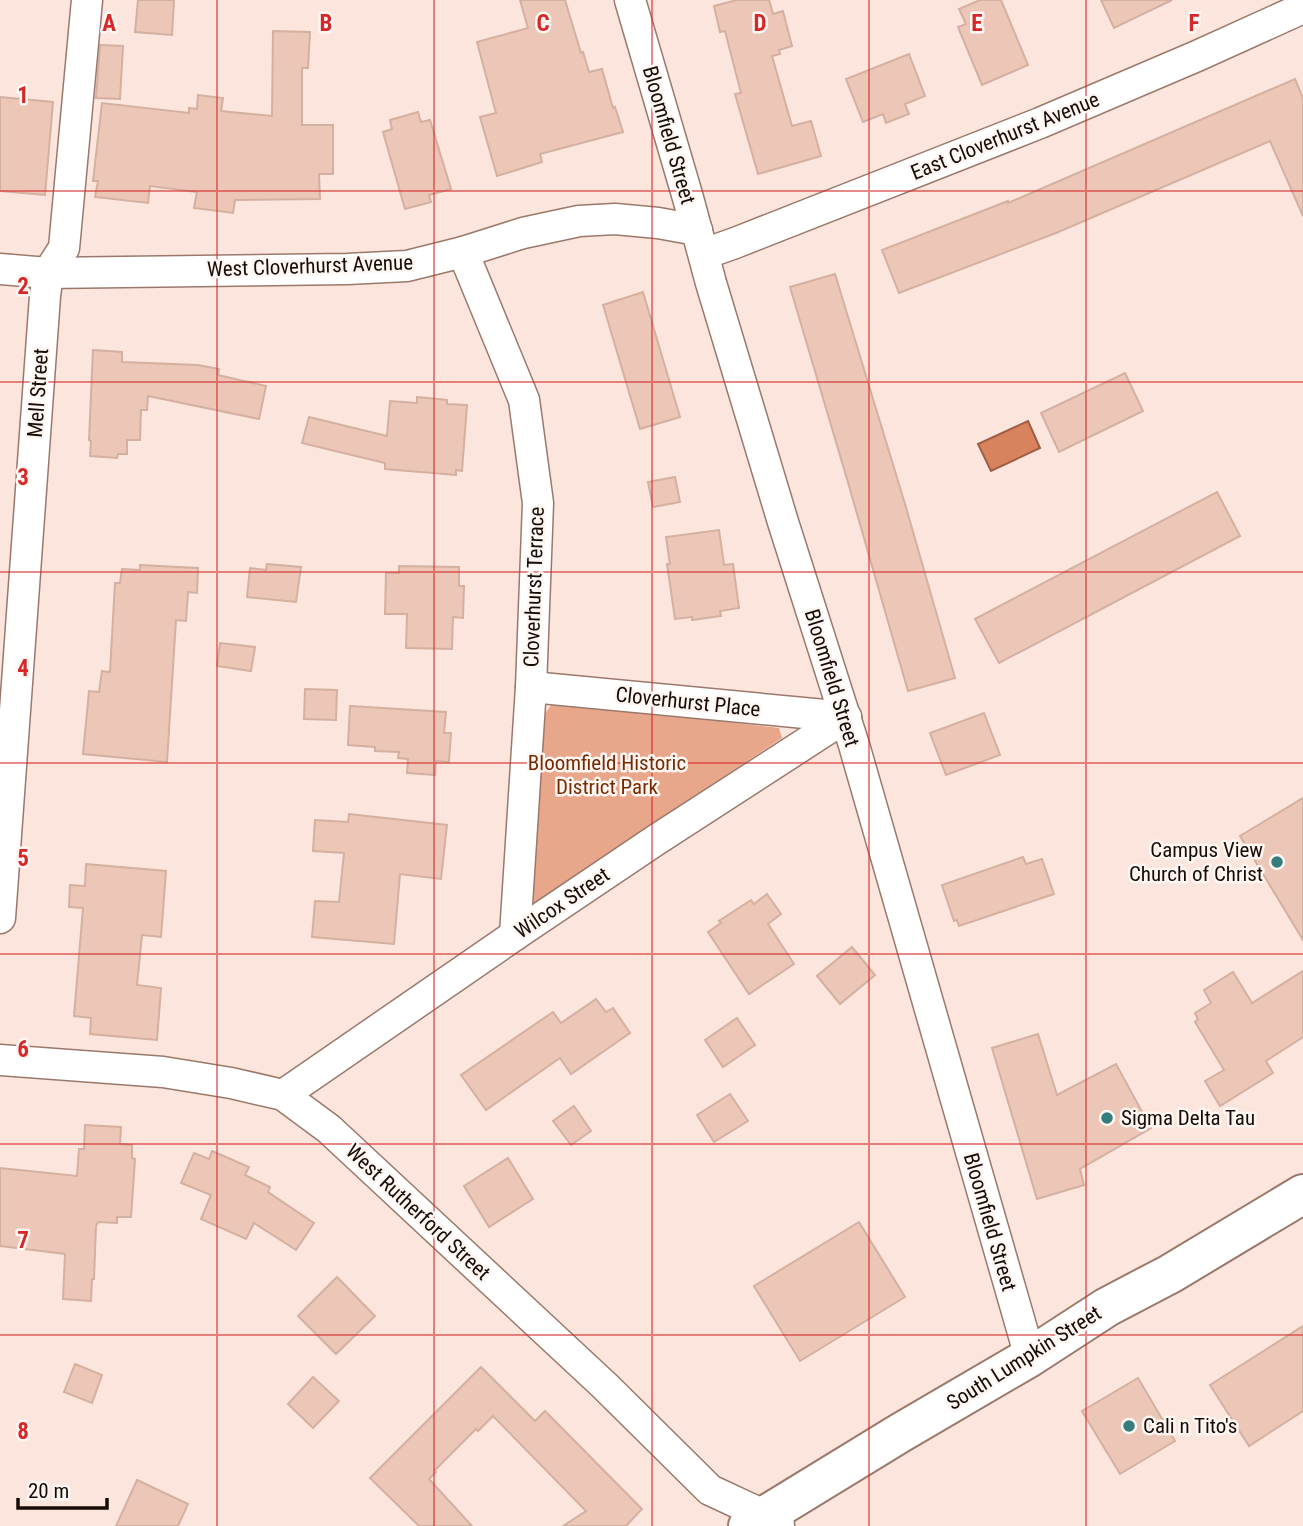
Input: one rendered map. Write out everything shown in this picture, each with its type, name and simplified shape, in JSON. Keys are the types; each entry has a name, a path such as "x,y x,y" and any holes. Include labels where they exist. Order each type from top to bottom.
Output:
{"main road":[{"name":"South Lumpkin Street","path":"765,1523 900,1433 1030,1357 1107,1307 1170,1274 1303,1194"}],"street":[{"name":"Mell Street","path":"0,918 48,273 64,248 87,0"},
{"name":"Bloomfield Street","path":"630,0 783,522 846,717 1030,1357"},
{"name":"East Cloverhurst Avenue","path":"700,242 735,243 1020,131 1198,57 1303,8"},
{"name":"West Cloverhurst Avenue","path":"0,269 48,273 407,266 523,233 579,221 615,219 658,223 700,242"},
{"name":"Cloverhurst Terrace","path":"463,252 524,400 538,503 531,687 515,934"},
{"name":"Cloverhurst Place","path":"531,687 846,717"},
{"name":"Wilcox Street","path":"284,1095 515,934 846,717"},
{"name":"West Rutherford Street","path":"0,1060 163,1072 284,1095 329,1129 605,1386 710,1490 765,1523"}],"green space":[{"name":"Bloomfield Historic District Park","path":"553,702 779,728 782,738 532,904 544,715"}],"shaded area":[{"path":"1028,421 1040,448 991,471 978,444"}],"building":[{"path":"138,0 174,0 172,35 135,32"},
{"path":"520,0 565,0 589,72 602,69 623,132 540,154 542,162 497,176 480,117 496,113 477,42 528,28"},
{"path":"737,0 769,0 773,14 783,11 792,46 779,50 780,54 772,56 792,126 811,121 821,156 758,174 735,94 741,93 725,31 720,32 714,6"},
{"path":"980,0 1001,0 1028,65 982,85 958,27 966,24 959,9"},
{"path":"1101,0 1172,0 1114,28"},
{"path":"273,31 310,32 308,68 302,68 302,125 333,125 333,174 319,174 320,199 235,200 233,213 194,208 197,192 150,186 148,203 95,197 98,181 93,181 102,103 189,113 189,108 197,109 198,95 223,98 221,111 272,116"},
{"path":"100,45 123,46 120,99 96,98"},
{"path":"909,54 925,96 905,104 909,114 886,123 883,114 863,122 846,79"},
{"path":"1295,79 1303,98 1303,216 1270,141 1056,233 899,293 882,250 1008,203"},
{"path":"0,97 53,102 45,195 0,191"},
{"path":"418,112 421,122 430,120 451,189 429,195 431,202 405,209 383,132 392,129 390,120"},
{"path":"835,274 955,678 908,691 790,287"},
{"path":"643,292 680,417 640,429 603,305"},
{"path":"93,350 122,352 122,362 198,365 219,369 218,375 266,386 259,419 148,396 147,410 141,410 140,440 127,440 127,454 118,454 117,458 90,456"},
{"path":"1125,373 1143,411 1059,452 1041,413"},
{"path":"417,397 447,400 447,404 467,405 462,471 456,470 456,475 385,469 385,463 302,443 309,417 387,436 390,401 417,403"},
{"path":"675,477 680,502 653,507 648,482"},
{"path":"1217,492 1240,536 999,663 975,619"},
{"path":"719,530 724,565 733,564 739,608 720,611 721,616 692,620 692,617 675,619 666,537"},
{"path":"267,564 301,567 296,602 247,597 250,568 266,570"},
{"path":"140,565 198,568 197,593 188,592 186,621 176,620 167,762 83,754 89,691 99,692 102,671 110,672 115,583 120,583 122,569 140,570"},
{"path":"399,566 459,567 459,586 464,586 463,618 453,617 452,649 406,648 407,614 385,614 386,573 399,573"},
{"path":"220,643 255,647 251,671 217,666"},
{"path":"305,689 337,690 336,720 304,719"},
{"path":"350,706 446,712 444,733 451,733 449,762 436,761 435,775 407,773 408,759 398,758 399,752 375,751 375,747 348,745"},
{"path":"984,713 1000,755 946,775 930,733"},
{"name":"Campus View Church of Christ","path":"1303,798 1303,940 1240,836"},
{"path":"349,814 447,825 441,879 400,874 394,944 312,937 315,901 339,902 344,853 313,851 315,820 348,822"},
{"path":"1023,857 1026,864 1042,859 1054,894 959,926 957,920 954,921 942,885"},
{"path":"86,864 166,871 161,937 142,935 137,985 161,988 157,1040 90,1034 91,1018 74,1016 83,908 69,907 70,885 85,886"},
{"path":"767,894 781,914 768,924 794,964 749,994 708,932 721,923 719,921 751,900 754,904"},
{"path":"852,947 875,975 840,1004 817,976"},
{"path":"1303,971 1303,1037 1266,1061 1273,1073 1220,1106 1205,1081 1224,1070 1195,1022 1198,1019 1195,1013 1211,1003 1204,990 1233,972 1252,1003"},
{"path":"596,999 606,1012 613,1008 630,1033 571,1074 560,1058 486,1110 461,1075 553,1012 561,1023"},
{"path":"737,1018 755,1045 723,1067 705,1040"},
{"name":"Sigma Delta Tau","path":"1038,1034 1057,1095 1116,1064 1151,1128 1080,1169 1084,1185 1037,1199 992,1048"},
{"path":"730,1094 748,1121 714,1142 697,1115"},
{"path":"574,1106 591,1131 571,1145 553,1121"},
{"path":"85,1125 121,1127 120,1144 132,1145 132,1158 135,1159 131,1217 117,1217 117,1223 98,1222 96,1226 91,1301 63,1299 65,1254 0,1246 0,1168 77,1176 79,1149 84,1149"},
{"path":"212,1151 249,1167 245,1175 270,1187 268,1192 314,1223 296,1250 254,1223 246,1239 201,1219 211,1195 181,1183 194,1153 209,1159"},
{"path":"508,1158 533,1199 489,1227 464,1186"},
{"path":"859,1222 905,1297 800,1361 754,1286"},
{"path":"337,1277 375,1316 336,1354 298,1316"},
{"path":"1303,1326 1303,1411 1249,1446 1210,1385"},
{"path":"75,1364 102,1375 92,1403 64,1392"},
{"path":"481,1367 535,1421 545,1411 642,1509 626,1526 563,1526 586,1511 493,1416 478,1431 476,1429 429,1479 472,1526 419,1526 370,1478"},
{"path":"313,1377 339,1401 313,1428 288,1404"},
{"name":"Cali n Tito's","path":"1138,1378 1175,1441 1120,1474 1082,1411"},
{"path":"137,1480 188,1504 178,1526 116,1526"}],"place":[{"name":"Campus View Church of Christ","path":"1277,862"},
{"name":"Sigma Delta Tau","path":"1107,1118"},
{"name":"Cali n Tito's","path":"1129,1426"}]}
